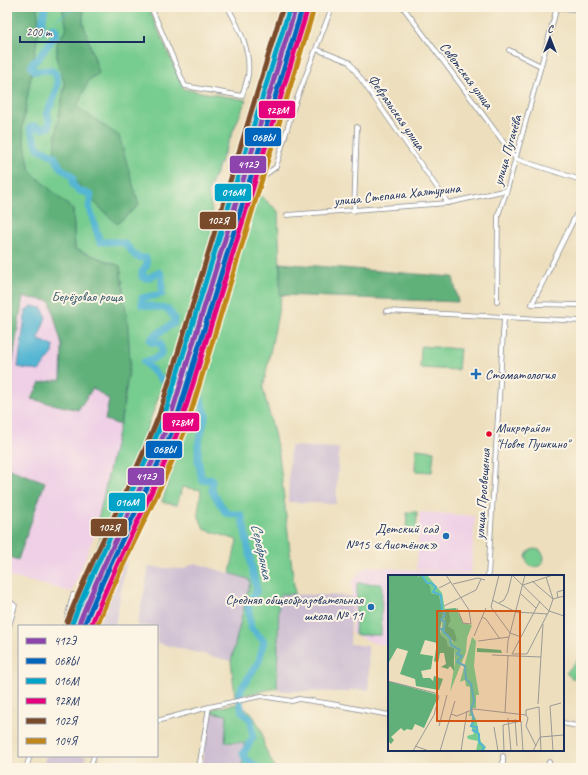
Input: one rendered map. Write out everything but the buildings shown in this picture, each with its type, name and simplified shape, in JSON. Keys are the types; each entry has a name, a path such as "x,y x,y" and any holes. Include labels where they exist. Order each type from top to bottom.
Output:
{"street":[{"path":"151,7 185,86 242,96 248,75 247,52 244,38 228,7"},
{"path":"258,180 276,167 292,109 332,7"},
{"name":"Советская улица","path":"403,7 516,159"},
{"path":"556,8 581,10"},
{"name":"улица Пугачёва","path":"497,302 498,215 516,159 556,8"},
{"name":"Февральская улица","path":"316,49 349,62 448,203"},
{"path":"509,50 541,66"},
{"path":"354,211 357,127"},
{"path":"516,159 581,180"},
{"name":"улица Степана Халтурина","path":"287,215 448,203 507,190"},
{"path":"581,205 532,304 581,305"},
{"path":"386,311 581,321"},
{"name":"улица Просвещения","path":"488,575 504,318"},
{"path":"65,625 73,595"},
{"path":"7,597 14,606 7,630"},
{"path":"158,721 209,707 261,696 292,701 299,699 388,715"},
{"path":"199,768 209,707"},
{"path":"564,723 581,727"},
{"path":"503,756 503,768"},
{"path":"26,768 30,757"},
{"path":"90,768 94,757"},
{"path":"549,762 549,768"}],"shaded area":[{"path":"36,7 148,7 184,89 246,100 122,414 95,533 72,592 7,576 7,36"},
{"path":"290,446 339,448 336,504 288,502"},
{"path":"143,490 146,490 128,552 115,625 81,625 84,613 112,551"},
{"name":"Детский сад №15 «Аистёнок»","path":"420,512 475,516 471,573 416,569"},
{"path":"195,563 248,579 250,582 231,661 158,643 158,625 137,625 149,567 183,569"},
{"name":"Средняя общеобразовательная школа № 11","path":"367,566 475,575 388,575 388,644 377,644 352,634 352,581"},
{"path":"281,594 352,596 350,644 368,646 369,690 349,690 349,692 281,691 277,688 279,596"},
{"path":"210,712 227,715 225,742 244,743 242,768 201,768"},
{"path":"46,757 86,757 83,768 42,768"}],"green space":[{"name":"Берёзовая роща","path":"7,7 37,7 39,27 22,129 30,171 73,210 75,249 120,266 128,328 130,363 120,425 105,420 109,400 93,388 78,410 31,399 40,383 61,379 62,346 50,301 23,297 13,360 10,367 7,368"},
{"path":"37,7 62,7 67,28 57,43 57,60 65,85 57,125 54,156 91,199 117,224 119,136 76,107 89,80 99,73 83,23 83,7 148,7 184,89 246,100 208,192 216,230 201,293 162,387 133,468 113,512 118,518 90,574 87,572 101,537 95,533 122,414 130,363 128,328 120,266 75,249 73,210 30,171 22,129 39,27"},
{"path":"62,7 83,7 83,23 99,73 89,80 77,107 119,136 139,205 117,224 91,199 54,156 57,125 65,85 57,60 57,43 67,28"},
{"path":"248,185 278,211 281,298 263,388 279,454 295,594 281,594 279,596 277,688 235,697 231,661 250,582 248,579 230,573 237,540 204,529 198,514 201,490 182,487 177,505 162,502 201,371"},
{"path":"280,263 453,277 458,302 280,295"},
{"path":"421,346 460,349 458,370 420,368"},
{"path":"416,449 434,451 432,472 415,471"},
{"path":"7,468 45,482 18,560 7,556"},
{"path":"407,512 417,512 416,534 406,533"},
{"path":"531,549 539,549 544,554 542,565 539,567 531,567 526,562 526,554"},
{"path":"357,583 382,584 381,635 355,635"},
{"path":"578,659 581,661 581,669 573,679 566,673"},
{"path":"236,704 251,712 262,731 264,746 275,768 242,768 244,743 225,742 227,715 210,712 216,708"}],"water":[{"path":"32,306 42,308 46,317 39,340 54,346 53,353 39,371 18,367 26,310"}],"waterway":[{"name":"Серебрянка","path":"45,7 41,29 44,31 54,28 56,30 56,34 38,59 32,63 31,67 35,71 50,70 55,73 57,78 57,88 47,113 49,127 41,129 34,126 30,128 38,148 54,156 61,168 73,178 73,185 78,190 91,195 89,207 100,242 123,243 137,257 146,258 147,265 142,272 142,277 148,278 159,272 162,276 162,294 142,298 142,305 168,309 174,318 174,323 154,336 150,341 154,343 160,342 162,351 160,356 144,362 161,379 192,386 198,393 206,414 198,445 198,460 202,480 212,479 212,491 226,513 241,515 257,590 248,605 251,628 264,641 259,661 241,689 239,697 242,712 251,720 253,737 243,754 246,760 259,768"},
{"path":"58,18 70,11 88,7"},
{"path":"109,7 121,9"},
{"path":"54,28 53,23 56,20"},
{"path":"118,508 128,486"}],"transit line":[{"name":"102Я","path":"67,622 159,415 283,7"},
{"name":"016М","path":"72,624 164,417 290,7"},
{"name":"412Э","path":"78,625 170,419 296,7"},
{"name":"068Ы","path":"84,625 106,574 154,473 176,421 302,9"},
{"name":"928М","path":"91,625 112,575 160,475 181,423 307,11"},
{"name":"104Я","path":"97,625 118,575 166,476 187,425 313,12"}],"place":[{"name":"Стоматология","path":"476,374"},
{"name":"Микрорайон \"Новое Пушкино\"","path":"489,434"},
{"name":"Детский сад №15 «Аистёнок»","path":"446,536"},
{"name":"Средняя общеобразовательная школа № 11","path":"371,607"}]}
